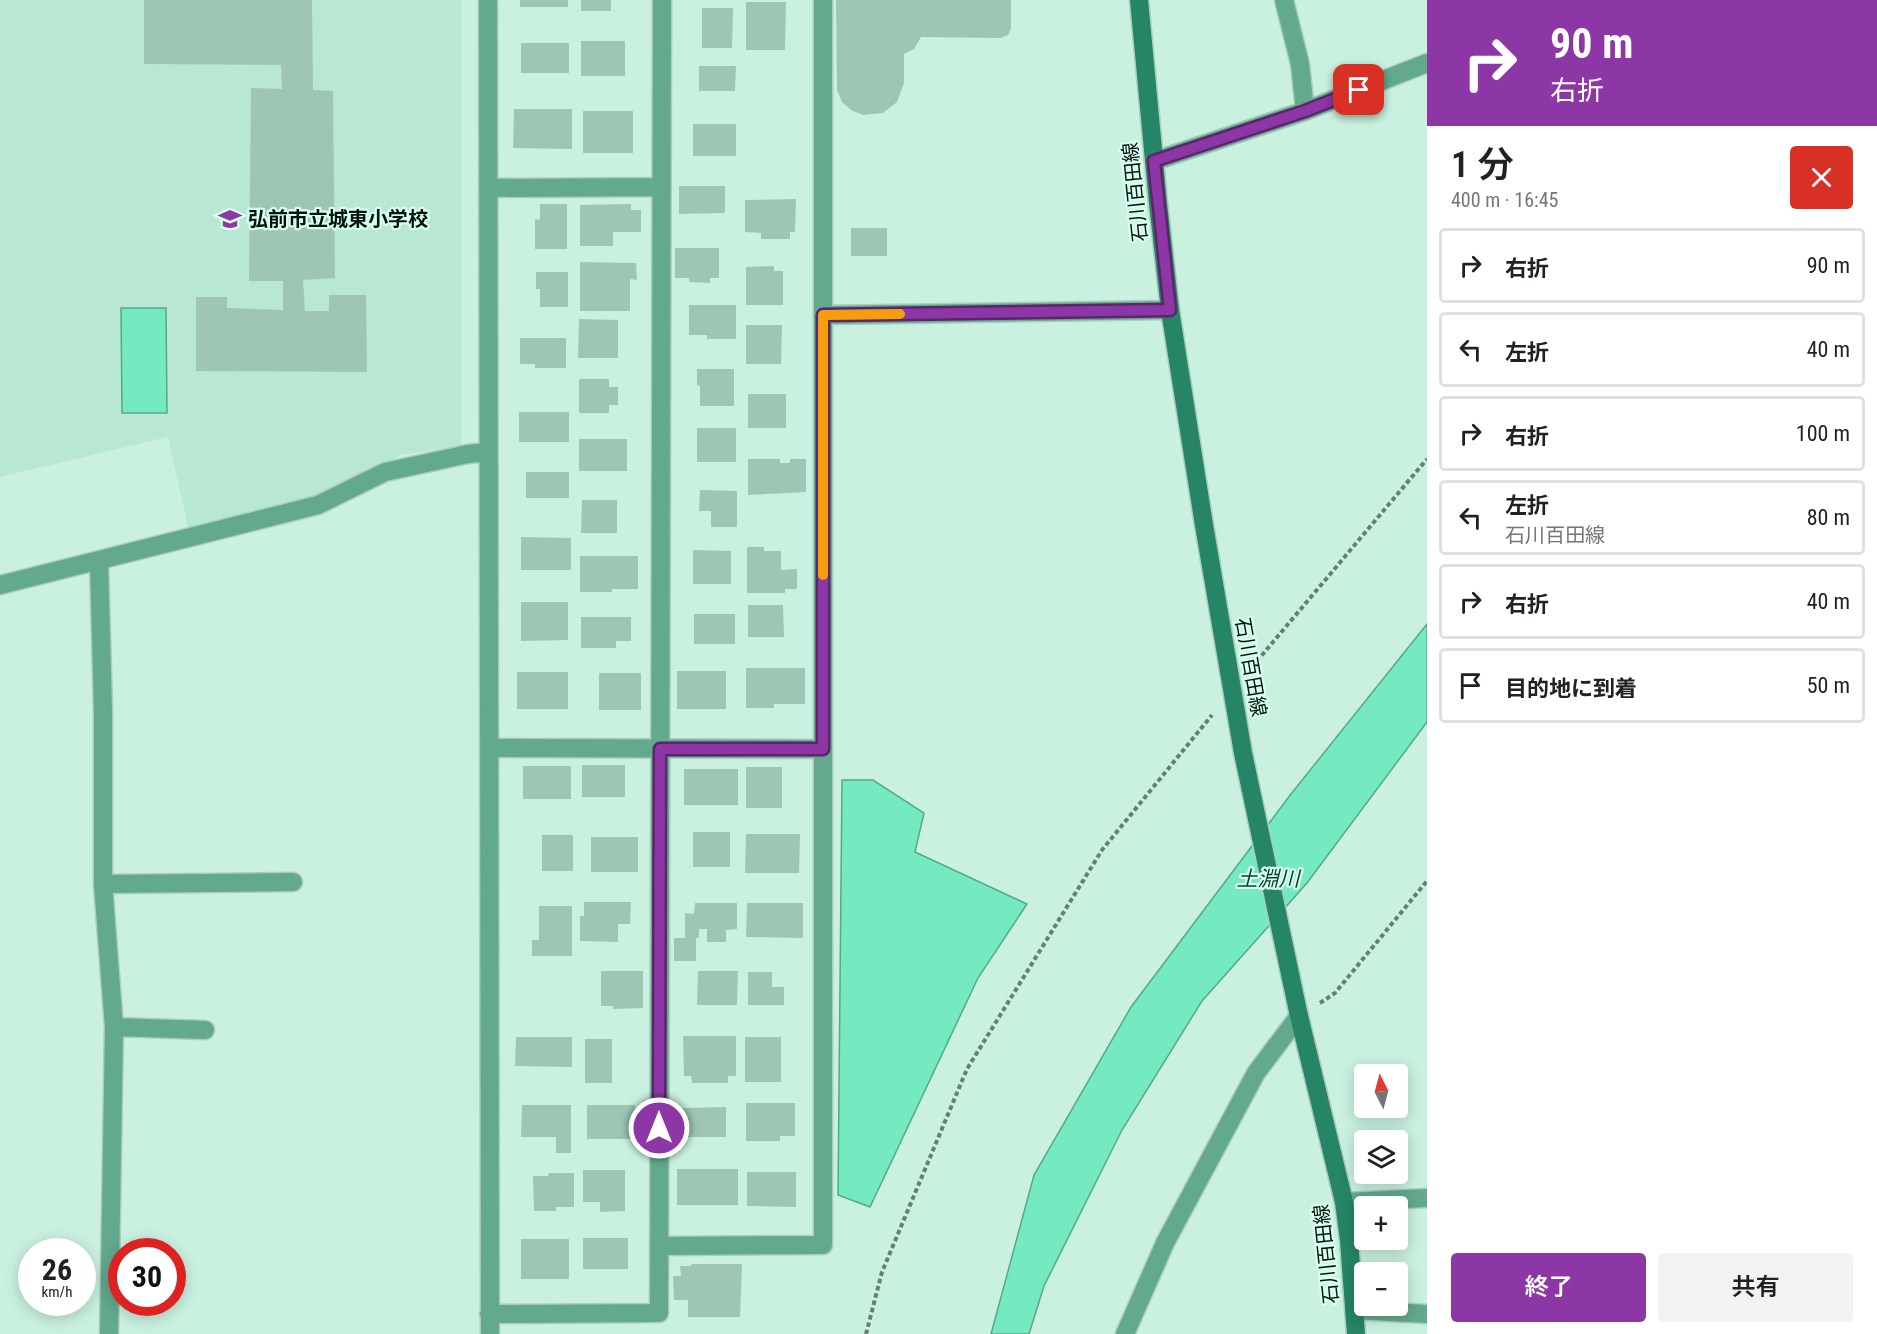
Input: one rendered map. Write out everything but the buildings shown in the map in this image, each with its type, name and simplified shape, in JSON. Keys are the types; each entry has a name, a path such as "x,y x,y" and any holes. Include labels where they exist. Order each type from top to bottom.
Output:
{"main road":[{"name":"石川百田線","path":"1139,0 1170,310 1244,753 1299,1017 1344,1202 1354,1300"},
{"name":"石川百田線","path":"1355,1316 1356,1334"}],"street":[{"path":"488,0 490,1334"},
{"path":"489,1314 659,1313 662,0"},
{"path":"659,1246 823,1245 823,0"},
{"path":"1284,0 1300,64 1305,111"},
{"path":"1154,161 1305,111 1427,63"},
{"path":"488,188 661,187"},
{"path":"823,315 1170,310"},
{"path":"0,585 318,505 385,472 468,454 488,452"},
{"path":"99,561 104,712 103,884 114,1027 109,1334"},
{"path":"489,748 823,749"},
{"path":"103,884 293,882"},
{"path":"1125,1334 1165,1243 1256,1073 1299,1017"},
{"path":"114,1027 205,1030"},
{"path":"1344,1202 1427,1198"},
{"path":"1408,1313 1427,1314"}],"path":[{"path":"866,1334 882,1272 967,1069 1102,850 1427,457"},
{"path":"1299,1017 1335,993 1427,881"}],"shaded area":[{"name":"弘前市立城東小学校","path":"0,0 461,0 461,446 401,455 317,499 189,531 168,437 0,477"}],"water":[{"path":"121,308 166,308 167,413 122,413"},
{"name":"土淵川","path":"1427,624 1427,722 1307,883 1202,1001 1122,1130 1044,1286 1029,1334 991,1334 1034,1175 1131,1007 1291,794"},
{"path":"842,780 873,780 924,813 915,852 1027,904 978,978 870,1207 838,1195"}],"slow traffic":[{"path":"823,575 823,315 900,314"}],"place":[{"name":"弘前市立城東小学校","path":"230,219"}],"route":[{"path":"659,1128 660,749 823,749 823,315 1170,310 1154,161 1305,111 1359,90"}]}
